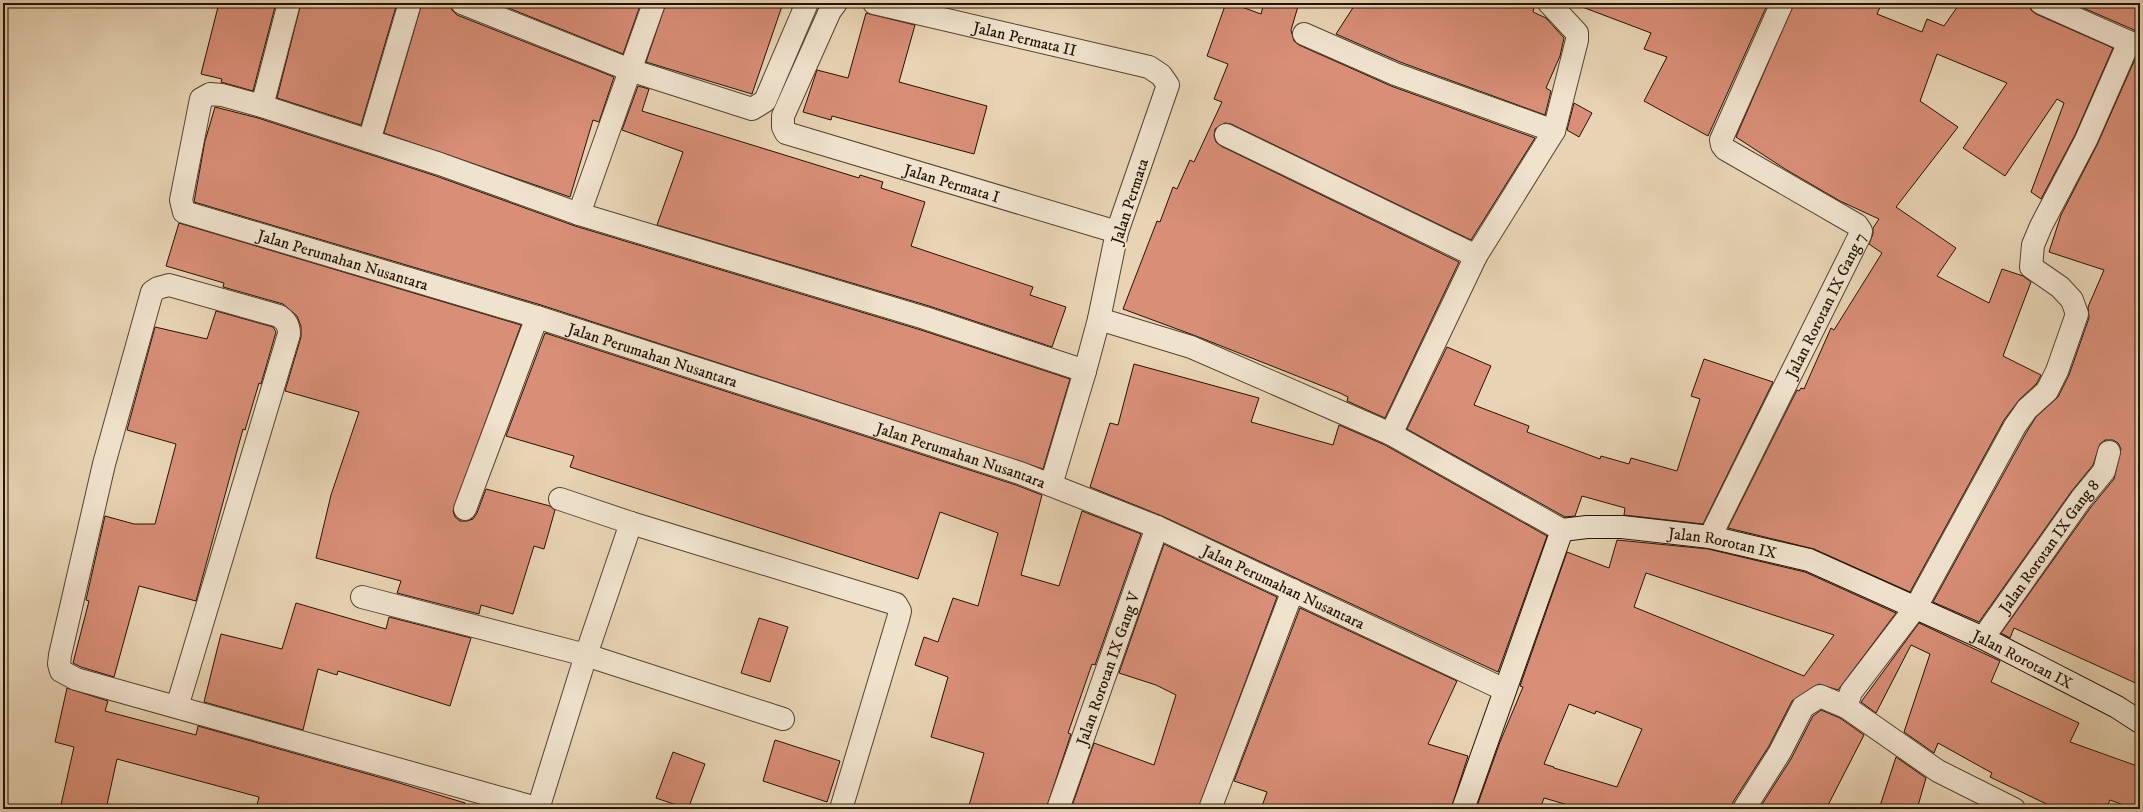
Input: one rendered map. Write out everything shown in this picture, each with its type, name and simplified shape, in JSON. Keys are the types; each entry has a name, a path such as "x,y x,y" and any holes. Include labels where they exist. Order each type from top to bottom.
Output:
{"street":[{"path":"262,106 289,3"},
{"path":"369,141 410,3"},
{"path":"462,3 630,70 752,109 758,107 765,101 807,3"},
{"path":"579,214 654,3"},
{"name":"Jalan Permata I","path":"836,3 830,11 783,116 783,127 786,133 1117,232"},
{"name":"Jalan Permata II","path":"874,3 1149,67 1161,75 1168,85"},
{"path":"1391,434 1476,256 1554,131 1577,40 1577,33 1549,3"},
{"name":"Jalan Rorotan IX Gang 7","path":"1710,537 1785,390 1861,231 1857,225 1725,149 1722,145 1721,140 1782,3"},
{"path":"1846,707 1851,692 1916,607 2014,426 2028,409 2047,391 2058,371 2077,314 2072,300 2060,287 2031,267 2033,245 2134,45 2041,3"},
{"path":"1304,34 1395,74 1554,131"},
{"name":"Jalan Permata","path":"1085,371 1099,319 1117,232 1168,85"},
{"name":"Jalan Perumahan Nusantara","path":"1055,487 1085,371 925,318 579,214 440,164 262,106 222,95 210,94 201,99 181,200 184,212 537,317 1012,471 1157,527 1505,690"},
{"path":"1226,135 1476,256"},
{"path":"177,707 289,334 289,327 279,316 170,285 158,288 152,292 104,464 59,664 61,671 76,679 539,809 586,655 631,524"},
{"path":"465,510 537,317"},
{"path":"1099,319 1191,347 1391,434 1562,530 1463,809"},
{"name":"Jalan Rorotan IX Gang 8","path":"1983,638 2081,499 2104,471 2109,452"},
{"path":"560,499 631,524 896,604 900,612 841,809"},
{"name":"Jalan Rorotan IX Gang V","path":"1058,809 1157,527"},
{"name":"Jalan Rorotan IX","path":"1562,530 1586,527 1622,527 1710,537 1809,560 1983,638 2117,708 2140,722"},
{"path":"1210,809 1293,590"},
{"path":"362,597 586,655 783,719"},
{"path":"1744,809 1780,752 1803,707 1820,696 1846,707 1938,771 2014,809"}],"building":[{"path":"219,3 276,3 253,91 221,82 222,79 201,74"},
{"path":"301,3 397,3 361,125 277,98"},
{"path":"422,3 450,3 452,10 457,15 614,77 599,122 593,120 570,197 384,133"},
{"path":"496,3 641,3 623,54"},
{"path":"666,3 783,3 752,94 646,62"},
{"path":"1226,3 1231,3 1261,14 1264,3 1299,3 1291,30 1294,41 1299,45 1391,86 1535,138 1471,240 1231,124 1225,123 1215,129 1214,136 1216,142 1221,146 1459,262 1385,418 1347,401 1348,397 1340,393 1123,309 1157,221 1160,222 1173,187 1177,189 1190,160 1194,162 1222,102 1214,99 1228,64 1207,56"},
{"path":"1356,3 1535,3 1533,12 1546,18 1564,38 1560,56 1546,88 1551,91 1545,115 1400,62 1336,34"},
{"path":"1578,3 1768,3 1708,136 1644,101 1667,57 1644,49 1651,33 1577,5"},
{"path":"1794,3 1882,3 1877,14 1922,32 1927,19 1944,26 1960,3 2029,3 2031,10 2036,14 2113,48 2075,135 2041,199 2031,192 2064,103 2057,99 2005,176 1963,148 2007,83 1937,54 1920,101 1958,127 1896,207 1956,248 1937,276 1989,303 2002,269 2023,276 2031,282 2003,356 2041,375 2037,383 2019,400 2004,420 1910,592 1814,549 1728,528 1797,390 1799,391 1801,388 1804,389 1831,328 1834,330 1882,253 1869,244 1873,234 1873,228 1879,219 1840,201 1785,169 1736,137"},
{"path":"2072,3 2140,3 2140,33 2134,30"},
{"path":"866,13 915,25 899,82 987,106 974,154 832,116 831,120 803,112 817,70 848,78"},
{"path":"2135,59 2140,59 2140,685 2014,628 2010,638 2001,633 2091,507 2114,479 2121,449 2118,443 2113,440 2105,440 2100,444 2093,465 2071,492 1979,622 1933,602 2026,433 2036,417 2058,397 2069,375 2089,318 2088,307 2104,270 2049,252 2061,215 2097,145"},
{"path":"638,86 649,89 642,111 859,178 860,175 883,182 881,188 925,202 911,246 1033,287 1030,295 1066,307 1052,347 929,306 657,225 683,152 622,130"},
{"path":"1574,103 1592,113 1579,137 1567,130"},
{"path":"215,107 258,118 436,176 575,226 921,330 1070,379 1043,469 541,305 194,202 205,141"},
{"path":"179,223 521,325 453,511 455,517 460,521 473,519 477,513 486,489 550,506 555,510 544,549 534,546 513,614 481,605 479,614 397,593 401,581 316,558 331,495 359,412 285,391 301,337 301,326 297,316 283,304 223,287 224,283 166,266"},
{"path":"216,311 273,327 276,332 261,384 259,383 245,430 243,429 196,601 139,586 114,677 81,667 73,663 89,601 86,600 105,516 134,524 155,524 176,444 127,430 155,327 207,339"},
{"path":"545,333 1016,485 1042,495 1021,575 1059,586 1082,511 1141,534 1095,665 1092,664 1068,733 1071,734 1046,809 968,809 984,753 931,737 948,677 915,665 924,637 938,642 953,598 978,606 998,533 940,512 918,579 570,467 574,456 506,436"},
{"path":"1447,347 1491,366 1474,405 1529,426 1527,432 1600,459 1601,456 1629,464 1631,458 1677,471 1700,399 1691,396 1704,359 1773,382 1703,524 1624,515 1625,508 1582,496 1575,516 1565,517 1407,429"},
{"path":"1134,364 1259,398 1251,422 1333,445 1339,425 1385,445 1547,536 1498,672 1162,516 1090,487 1110,423 1118,425"},
{"path":"1617,540 1708,549 1805,572 1896,613 1838,690 1819,684 1792,701 1769,746 1733,802 1732,809 1582,809 1544,798 1540,809 1476,809 1500,742 1523,687 1520,686 1567,552 1609,568","holes":["1646,573 1834,635 1804,676 1634,607","1569,704 1595,714 1596,711 1642,729 1617,787 1544,764"]},
{"path":"1164,544 1277,597 1198,809 1071,809 1094,743 1154,765 1176,695 1156,685 1119,673"},
{"path":"296,603 386,629 389,617 471,638 450,706 338,671 337,675 318,669 303,730 204,702 221,634 282,649"},
{"path":"1300,608 1457,681 1428,744 1468,756 1451,809 1261,809 1267,792 1234,781"},
{"path":"759,618 788,627 770,682 741,673"},
{"path":"1919,623 2000,661 1991,682 2079,723 2070,742 2140,767 2140,809 2134,809 2110,800 2106,809 2057,809 1990,777 1992,773 1938,743 1934,753 1904,732 1930,654 1911,645 1876,713 1861,702"},
{"path":"67,688 108,701 105,711 196,735 198,726 465,803 464,809 256,809 259,797 117,759 106,809 60,809 74,747 55,742"},
{"path":"1821,710 1840,718 1864,735 1826,809 1759,809 1791,759 1813,716"},
{"path":"775,740 840,761 827,802 763,781"},
{"path":"673,752 705,764 688,809 656,798"},
{"path":"1896,757 1926,778 1917,809 1879,809"}]}
